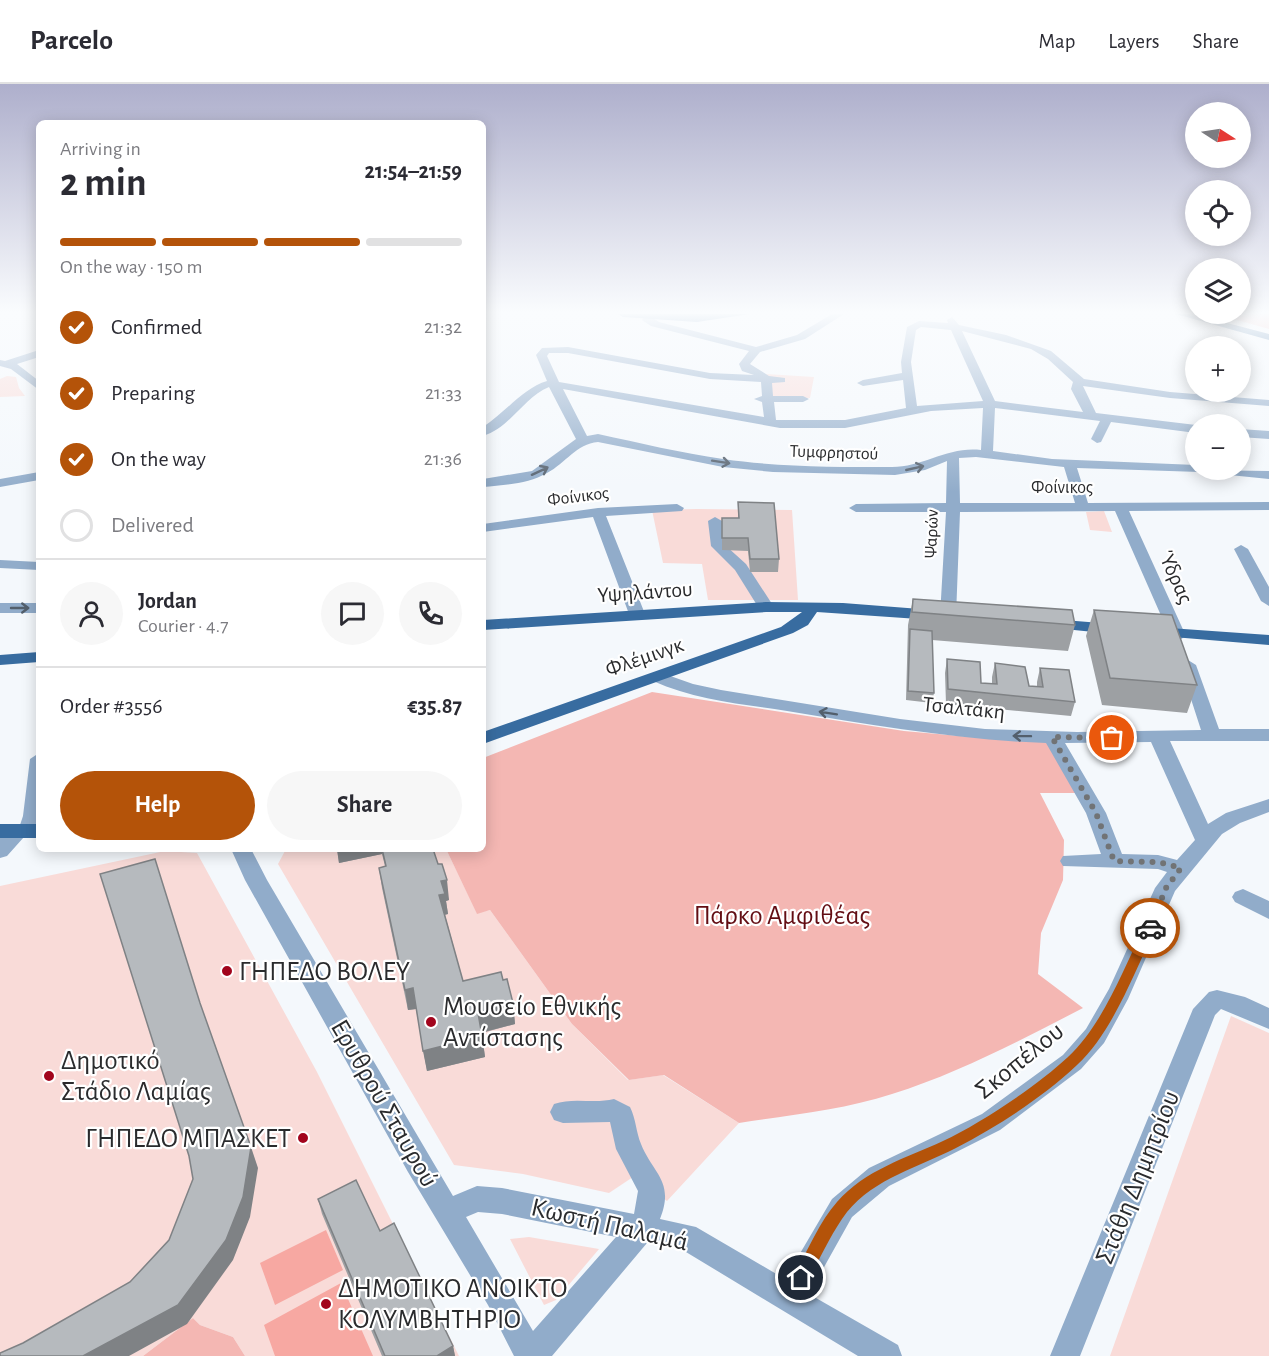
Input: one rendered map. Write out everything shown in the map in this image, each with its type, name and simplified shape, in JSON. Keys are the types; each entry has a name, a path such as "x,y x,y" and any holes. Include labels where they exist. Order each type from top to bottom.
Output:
{"main road":[{"name":"Υψηλάντου","path":"486,625 766,607 811,607 954,617"},
{"name":"Φλέμινγκ","path":"486,737 787,630 802,621 810,613 811,607"},
{"path":"1031,623 1102,628 1136,623 1176,633 1269,640"},
{"path":"0,660 36,657"}],"street":[{"path":"19,373 36,383"},
{"path":"486,482 541,472 582,439 550,373"},
{"path":"696,373 781,380"},
{"path":"761,373 767,380 764,399 770,423"},
{"path":"976,373 990,404 987,453"},
{"path":"1068,373 1082,382 1170,395 1269,403"},
{"path":"863,383 907,376 912,410"},
{"path":"486,430 506,417 539,387 555,384 770,423 845,424 912,410 990,404 1185,428"},
{"path":"1078,384 1077,389 1092,417"},
{"path":"764,399 803,399"},
{"path":"1198,402 1211,409"},
{"path":"1097,439 1107,418"},
{"path":"1251,434 1269,435"},
{"name":"Τυμφρηστού","path":"582,439 606,439 723,463 773,468 895,471 920,467 949,456 987,453 1069,464 1185,469"},
{"name":"Ψαρών","path":"949,456 955,465 951,508 954,617"},
{"path":"1069,464 1083,507"},
{"path":"1251,474 1269,475"},
{"path":"0,483 36,477"},
{"name":"Ύδρας","path":"1120,506 1176,633 1212,735"},
{"name":"Φοίνικος","path":"856,508 1269,506"},
{"name":"Φοίνικος","path":"486,528 598,512 677,508"},
{"path":"598,512 637,614"},
{"path":"715,520 718,546 741,567 766,607"},
{"path":"1241,549 1269,601"},
{"path":"23,565 36,552"},
{"path":"0,564 36,566"},
{"path":"0,608 36,608"},
{"name":"Τσαλτάκη","path":"658,677 686,687 897,724 1004,735 1052,737 1269,735"},
{"path":"1158,736 1205,840"},
{"path":"1052,737 1096,813 1114,861"},
{"path":"0,851 33,816 36,788"},
{"name":"Σκοπέλου","path":"790,1299 842,1208 852,1198 897,1166 949,1145 991,1122 1072,1062 1095,1036 1120,992 1166,888 1181,868 1205,840 1228,820 1266,807"},
{"name":"Ερυθρού Σταυρού","path":"242,852 256,880 498,1295 531,1356"},
{"path":"1070,861 1158,862 1181,868"},
{"path":"1244,897 1269,911"},
{"name":"Στάθη Δημητρίου","path":"1065,1356 1205,1009 1212,1001 1229,1001 1269,1018"},
{"path":"531,1356 642,1228 651,1206 652,1191 648,1178 629,1149 621,1115 614,1110 603,1113 563,1112"},
{"name":"Κωστή Παλαμά","path":"448,1211 477,1199 502,1201 642,1228 695,1242 887,1356"}],"shaded area":[{"path":"766,374 814,377 810,398 772,397 771,380"},
{"path":"7,376 16,377 19,388 25,396 0,397 0,379"},
{"path":"652,510 792,510 798,600 708,600 702,564 663,563"},
{"path":"1104,511 1112,532 1090,530 1086,512"},
{"path":"160,852 197,853 317,1072 459,1356 245,1356 233,1337 200,1325 193,1318 143,1356 0,1356 0,886"},
{"path":"284,852 447,852 477,913 490,910 572,1024 628,1080 663,1075 739,1123 667,1201 633,1177 609,1193 523,1174 454,1165 278,864"},
{"path":"1231,1016 1269,1033 1269,1356 1110,1356"},
{"path":"326,1230 343,1270 275,1305 260,1263"},
{"path":"529,1237 599,1249 556,1300 544,1305 510,1239"},
{"name":"ΔΗΜΟΤΙΚΟ ΑΝΟΙΚΤΟ ΚΟΛΥΜΒΗΤΗΡΙΟ","path":"341,1283 373,1356 275,1356 264,1325"}],"green space":[{"name":"Πάρκο Αμφιθέας","path":"652,692 904,731 1016,741 1046,740 1077,793 1040,793 1064,840 1063,880 1041,933 1038,974 1083,1008 989,1055 917,1086 873,1100 816,1112 739,1123 664,1075 629,1080 572,1024 490,910 477,914 447,852 486,852 486,757"},
{"path":"193,1318 200,1325 233,1337 245,1356 143,1356"}],"building":[{"path":"738,502 774,503 779,559 750,559 748,538 722,538 722,518 739,518"},
{"path":"913,599 1072,610 1075,625 912,612"},
{"path":"1094,610 1172,615 1197,685 1110,678"},
{"path":"910,629 932,631 934,693 908,691"},
{"path":"947,659 980,662 981,683 997,684 995,663 1025,667 1029,686 1043,687 1040,668 1069,670 1075,702 948,689"},
{"path":"383,852 434,852 438,864 442,864 447,880 441,881 445,894 439,895 463,981 501,972 503,980 507,979 513,1003 478,1013 482,1036 423,1051 413,988 405,990 379,868 386,866"},
{"path":"155,859 200,1003 251,1147 243,1197 226,1240 178,1305 83,1356 0,1356 0,1353 23,1343 130,1282 169,1240 193,1179 189,1156 100,874"},
{"path":"356,1180 380,1231 394,1223 453,1346 437,1356 385,1356 318,1199"}],"way so far":[{"path":"1112,738 1052,737 1089,798 1114,861 1158,862 1181,868 1166,888 1150,928"}],"place":[{"name":"ΓΗΠΕΔΟ ΒΟΛΕΥ","path":"227,971"},
{"name":"Μουσείο Εθνικής Αντίστασης","path":"431,1022"},
{"name":"Δημοτικό Στάδιο Λαμίας","path":"49,1076"},
{"name":"ΓΗΠΕΔΟ ΜΠΑΣΚΕΤ","path":"303,1138"},
{"name":"ΔΗΜΟΤΙΚΟ ΑΝΟΙΚΤΟ ΚΟΛΥΜΒΗΤΗΡΙΟ","path":"326,1304"}],"route":[{"path":"801,1278 842,1208 862,1189 897,1166 949,1145 991,1122 1035,1092 1072,1062 1095,1036 1120,992 1150,928"}]}
